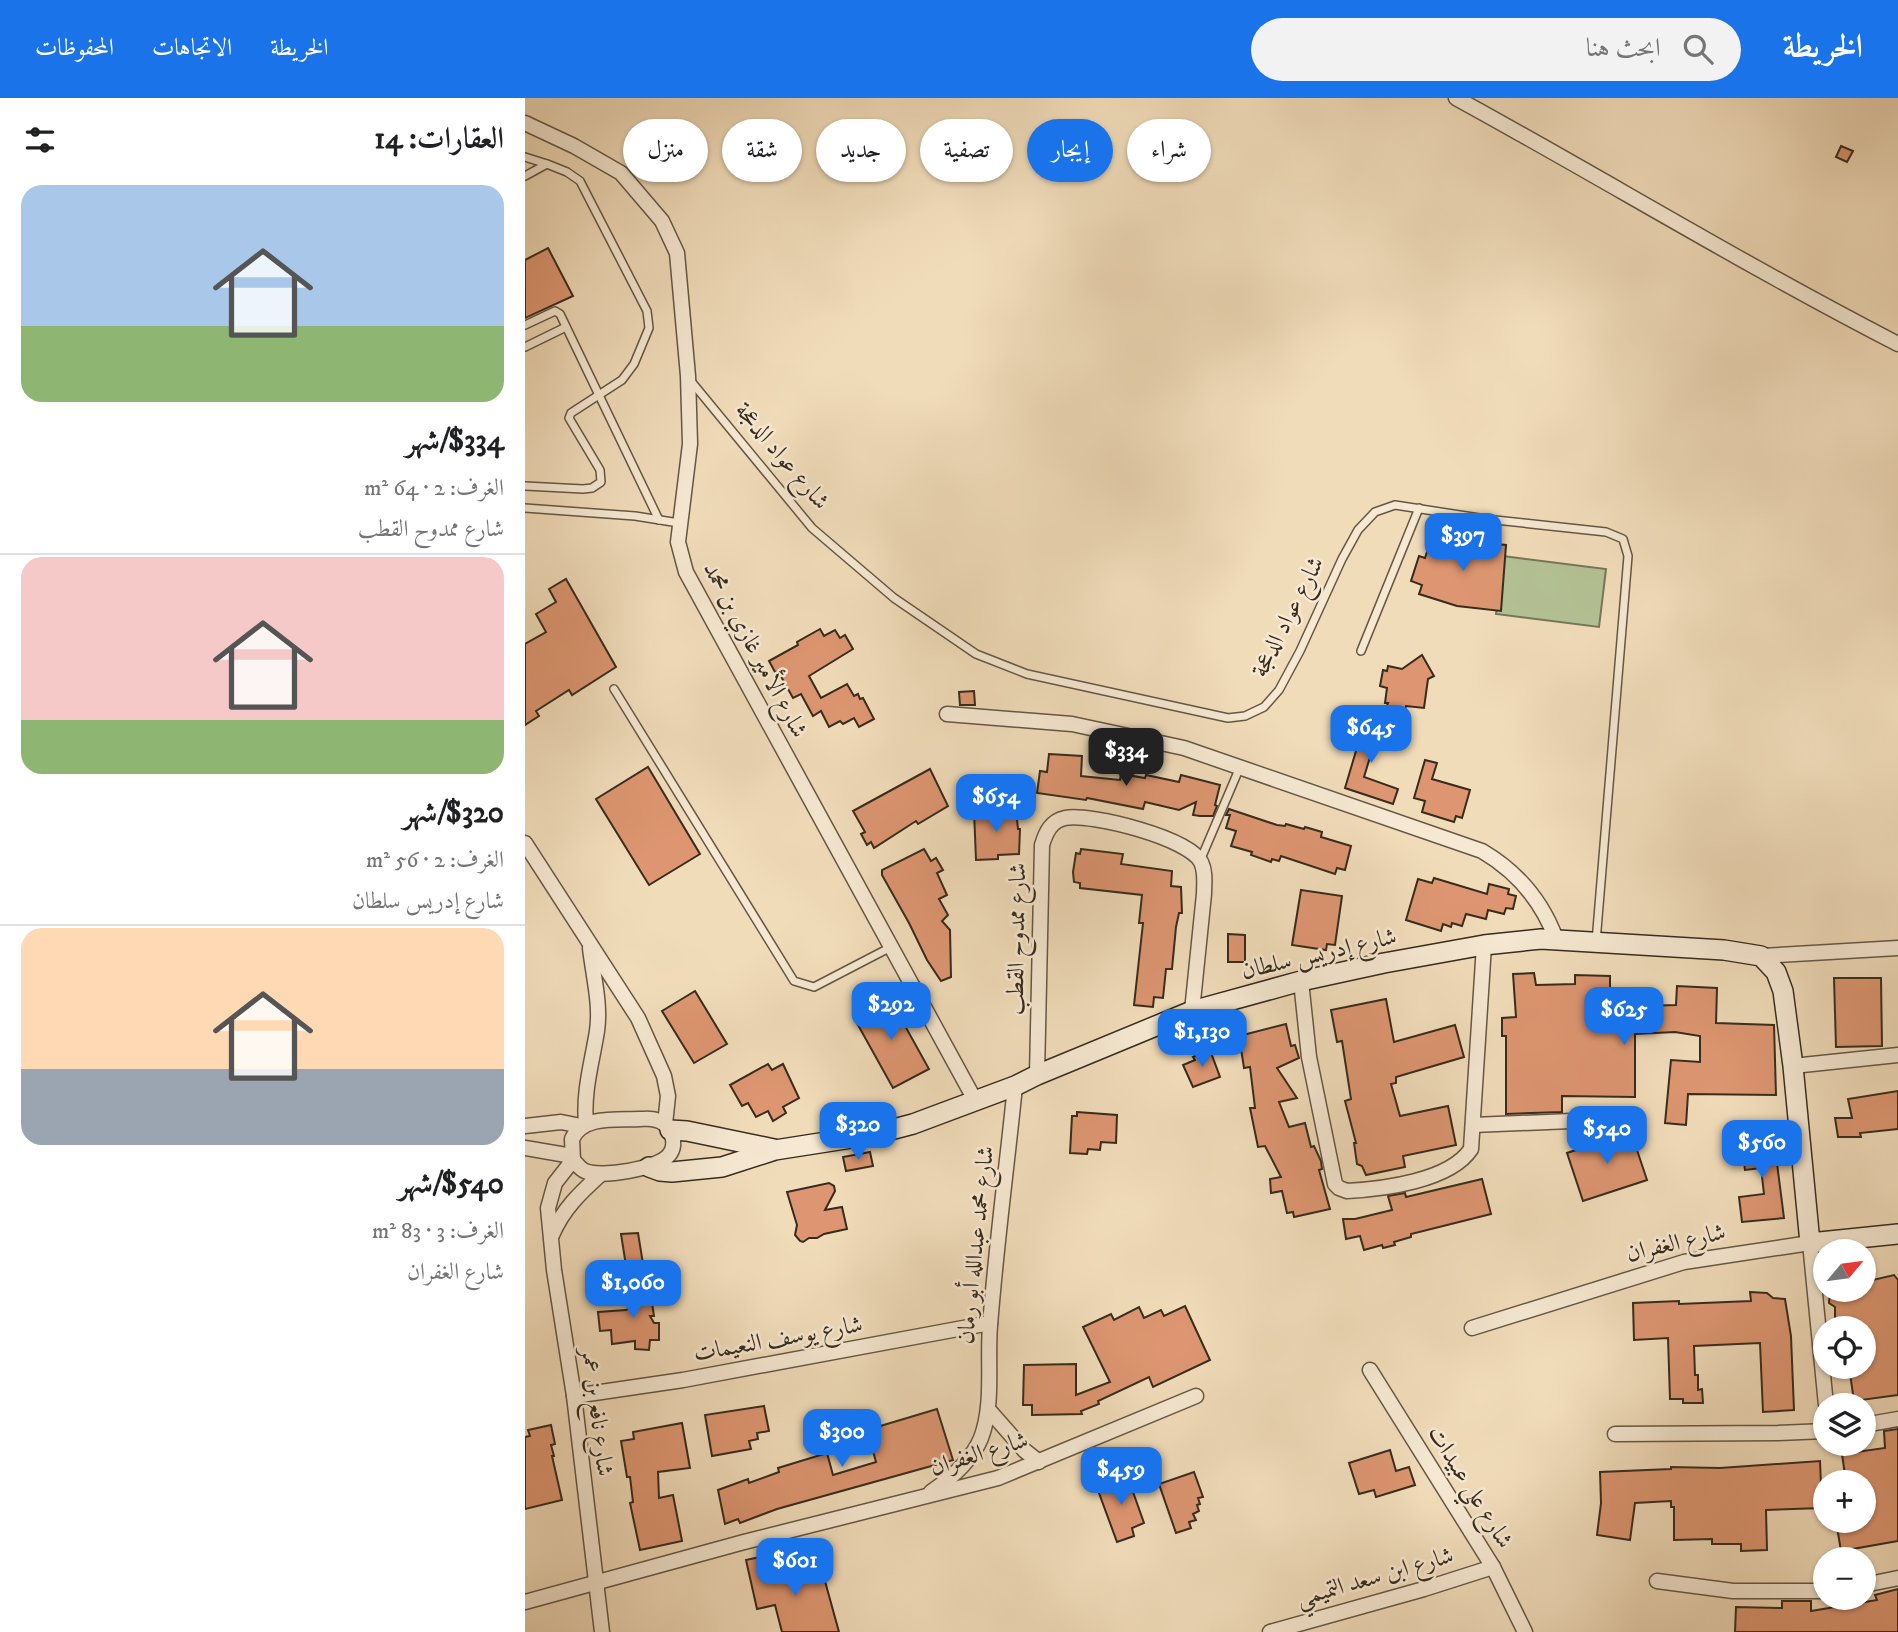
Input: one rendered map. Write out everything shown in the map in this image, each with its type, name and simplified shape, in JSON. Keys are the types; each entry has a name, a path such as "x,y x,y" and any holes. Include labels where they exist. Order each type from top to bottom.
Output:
{"street":[{"path":"1456,98 1557,153 1797,292 1898,344"},
{"name":"شارع الأمير غازي بن محمد","path":"525,123 574,146 621,173 662,221 677,253 688,379 689,444 678,542 686,572 976,1102"},
{"path":"947,714 1072,724 1184,748 1482,850 1503,863 1525,885 1546,916 1556,939"},
{"name":"شارع ممدوح القطب","path":"1037,1075 1042,845 1046,832 1053,823 1065,818 1106,822 1170,838 1200,861"},
{"path":"525,843 638,1018 653,1048 664,1076 668,1096 667,1127 673,1143 671,1153 661,1162 649,1167 601,1174 586,1172 573,1158 525,1147"},
{"path":"1192,1011 1205,876 1200,861"},
{"name":"شارع إدريس سلطان","path":"649,1167 672,1172 722,1167 775,1150 871,1135 976,1102 1192,1011 1301,981 1484,945 1556,939 1724,950 1761,956 1898,948"},
{"name":"شارع نافع بن عمر","path":"589,943 598,1013 587,1079 584,1125 572,1139 573,1158 555,1183 548,1208 602,1632"},
{"path":"1301,981 1309,1057 1332,1177 1339,1188 1347,1191 1414,1181 1456,1166 1465,1159 1471,1149 1484,945"},
{"path":"1761,956 1776,972 1783,991 1793,1066 1825,1393"},
{"path":"1793,1066 1898,1055"},
{"name":"شارع محمد عبدالله أبو رمان","path":"924,1497 942,1485 971,1454 980,1441 988,1409 990,1323 1015,1086"},
{"path":"525,1125 561,1122 584,1125 650,1119 667,1127"},
{"path":"1473,1125 1618,1119"},
{"name":"شارع إدريس سلطان","path":"667,1127 775,1150"},
{"path":"550,1239 570,1202 601,1174"},
{"name":"شارع الغفران","path":"1472,1328 1684,1262 1810,1243 1898,1234"},
{"name":"شارع يوسف النعيمات","path":"574,1396 683,1380 990,1323"},
{"name":"شارع علي عبيدات","path":"1370,1370 1493,1567 1525,1632"},
{"name":"شارع الغفران","path":"525,1602 595,1581 998,1478 1196,1396"},
{"path":"988,1409 1024,1450 1039,1462"},
{"path":"1876,1423 1898,1419"},
{"path":"1615,1434 1813,1432"},
{"name":"شارع ابن سعد التميمي","path":"1270,1632 1493,1567"},
{"path":"1876,1583 1898,1578"},
{"path":"1657,1581 1733,1591 1813,1591"}],"lane":[{"path":"525,157 566,172 580,181 647,311 649,328 634,364 622,380 571,412 569,418 600,470 601,482 592,488 583,489 525,486"},
{"path":"525,176 547,164"},
{"path":"525,325 555,311 560,314 659,520"},
{"path":"525,347 566,327"},
{"name":"شارع عواد الدعجة","path":"688,379 812,527 894,598 976,654 1027,674 1228,718 1245,716 1265,706 1279,690 1342,559 1358,530 1375,512 1395,505 1486,519 1606,532 1623,539 1628,556 1596,942"},
{"path":"525,508 679,523"},
{"path":"1361,651 1419,508"},
{"path":"614,689 794,981 814,988 891,947"},
{"path":"1200,861 1240,766"}],"green space":[{"path":"1503,556 1606,569 1599,627 1496,614"}],"building":[{"path":"1841,146 1853,151 1847,162 1836,157"},
{"path":"548,248 573,296 525,318 525,260"},
{"path":"1432,537 1506,545 1501,611 1457,606 1419,594 1422,585 1411,581 1419,556 1425,558"},
{"path":"566,579 616,667 572,695 569,690 536,711 539,716 525,725 525,644 546,632 536,614 556,602 549,589"},
{"path":"820,629 824,636 835,630 840,638 845,635 853,649 809,676 821,698 847,684 854,696 858,694 860,699 863,698 874,719 859,727 854,718 829,727 821,711 813,716 801,694 793,698 778,671 775,672 769,661"},
{"path":"1422,655 1434,676 1428,679 1424,708 1387,706 1387,688 1380,686 1383,670 1387,671 1388,666 1402,669"},
{"path":"974,691 975,705 960,705 959,692"},
{"path":"1364,724 1399,735 1394,750 1374,744 1364,777 1398,789 1393,804 1345,788"},
{"path":"1049,754 1082,756 1081,776 1120,780 1121,774 1145,778 1146,775 1179,782 1181,775 1220,785 1215,805 1217,806 1213,816 1200,816 1193,815 1196,802 1179,810 1145,802 1143,809 1087,798 1037,793 1040,771 1047,772"},
{"path":"1425,760 1437,763 1432,779 1470,790 1462,818 1456,816 1454,822 1422,812 1425,801 1414,798"},
{"path":"648,767 700,854 649,885 596,799"},
{"path":"930,769 948,806 918,824 916,821 874,848 871,842 867,845 861,834 865,832 853,811"},
{"path":"1016,809 1020,829 1019,854 976,860 974,811"},
{"path":"1229,809 1277,825 1286,824 1322,832 1321,837 1351,846 1345,870 1337,868 1335,874 1281,856 1279,861 1272,859 1271,862 1251,855 1252,852 1231,846 1236,831 1226,828"},
{"path":"924,849 931,861 936,858 943,870 937,873 947,895 939,899 948,915 942,921 950,930 951,977 941,981 882,875 882,870"},
{"path":"1081,849 1123,854 1121,864 1172,871 1171,886 1181,887 1182,913 1179,913 1176,927 1172,969 1166,969 1163,998 1154,997 1153,1007 1134,1005 1143,923 1139,923 1142,895 1080,888 1080,883 1074,882 1073,872 1076,853 1080,854"},
{"path":"1434,878 1487,894 1489,884 1509,889 1508,894 1516,896 1513,909 1506,908 1504,914 1488,910 1486,919 1466,914 1462,926 1452,923 1451,927 1443,924 1441,931 1406,920 1418,879 1432,883"},
{"path":"1301,890 1342,896 1335,945 1327,944 1326,950 1292,945"},
{"path":"1228,934 1245,935 1245,962 1228,962"},
{"path":"1534,973 1536,985 1575,984 1575,975 1610,976 1610,1007 1676,1005 1677,986 1717,988 1716,1023 1774,1025 1776,1095 1688,1094 1686,1125 1665,1123 1671,1060 1700,1062 1700,1036 1675,1032 1635,1034 1635,1097 1562,1096 1562,1112 1506,1114 1506,1036 1502,1036 1502,1018 1516,1017 1513,974"},
{"path":"1834,978 1881,978 1882,1046 1836,1047"},
{"path":"695,991 727,1044 694,1063 662,1011"},
{"path":"889,997 929,1069 893,1088 853,1016"},
{"path":"1386,999 1394,1042 1455,1025 1464,1057 1396,1077 1396,1083 1391,1084 1400,1116 1448,1106 1456,1145 1403,1156 1405,1167 1366,1175 1362,1166 1357,1164 1356,1143 1345,1101 1351,1099 1342,1041 1337,1042 1331,1010"},
{"path":"1286,1024 1291,1046 1295,1045 1299,1058 1277,1068 1297,1098 1279,1102 1289,1127 1305,1123 1311,1147 1314,1146 1321,1161 1322,1169 1319,1170 1330,1209 1294,1217 1293,1212 1287,1213 1282,1191 1271,1193 1270,1179 1281,1177 1265,1146 1258,1147 1250,1108 1255,1108 1250,1067 1244,1068 1239,1036"},
{"path":"1210,1050 1220,1077 1193,1087 1183,1065 1195,1060 1193,1057"},
{"path":"768,1064 772,1070 783,1064 799,1098 783,1107 786,1113 773,1121 768,1111 756,1117 748,1103 742,1106 730,1085"},
{"path":"1898,1091 1898,1129 1860,1133 1861,1137 1838,1137 1835,1118 1852,1118 1848,1099"},
{"path":"1077,1112 1117,1115 1116,1143 1101,1142 1100,1150 1088,1149 1087,1154 1070,1153 1072,1116 1077,1116"},
{"path":"1766,1129 1768,1141 1774,1140 1784,1218 1742,1222 1739,1197 1764,1194 1761,1168 1745,1170 1742,1146 1749,1145 1748,1131"},
{"path":"1631,1132 1647,1180 1583,1201 1567,1153"},
{"path":"870,1152 873,1166 846,1171 843,1157"},
{"path":"1482,1179 1491,1214 1411,1234 1411,1237 1394,1242 1395,1245 1383,1248 1382,1245 1364,1250 1360,1236 1346,1239 1343,1219 1355,1219 1392,1210 1388,1196 1405,1193 1406,1197"},
{"path":"829,1183 834,1186 835,1191 825,1210 842,1207 847,1229 800,1241 795,1235 797,1225 787,1192"},
{"path":"638,1233 644,1270 627,1272 621,1234"},
{"path":"1894,1275 1898,1280 1898,1395 1876,1398 1876,1393 1853,1393 1851,1379 1876,1379 1876,1316 1835,1316 1835,1307 1829,1303 1876,1302 1876,1279"},
{"path":"648,1276 654,1316 650,1316 654,1323 659,1323 659,1340 650,1340 649,1350 635,1349 635,1341 612,1344 611,1330 600,1331 598,1312 626,1310 640,1302 636,1278"},
{"path":"1750,1292 1767,1293 1773,1298 1785,1299 1791,1336 1794,1410 1763,1412 1760,1343 1694,1346 1695,1375 1698,1375 1698,1390 1702,1389 1703,1403 1683,1403 1683,1399 1670,1399 1668,1338 1634,1340 1633,1303 1751,1301"},
{"path":"1185,1306 1210,1360 1153,1387 1149,1377 1098,1401 1099,1404 1081,1411 1082,1414 1032,1415 1032,1405 1023,1405 1024,1365 1076,1364 1076,1395 1110,1382 1083,1327 1111,1314 1114,1320 1139,1307 1144,1318 1161,1310 1164,1316"},
{"path":"764,1406 769,1431 757,1433 758,1439 749,1441 751,1449 712,1456 705,1415"},
{"path":"937,1409 953,1460 777,1509 740,1523 738,1519 725,1524 718,1490 748,1479 749,1483 779,1472 778,1468 827,1453 833,1475 876,1462 867,1430"},
{"path":"682,1423 690,1468 658,1472 659,1498 673,1495 682,1541 640,1550 630,1503 633,1502 630,1477 627,1477 621,1441 634,1439 633,1432"},
{"path":"551,1425 555,1444 551,1445 552,1456 562,1500 525,1509 525,1437 530,1436 528,1430"},
{"path":"1898,1429 1898,1541 1864,1547 1840,1547 1838,1533 1876,1533 1876,1470 1844,1470 1842,1456 1876,1456 1876,1449 1885,1448 1884,1431"},
{"path":"1390,1450 1396,1471 1409,1467 1415,1485 1376,1497 1374,1490 1359,1494 1349,1463"},
{"path":"1820,1461 1820,1470 1813,1470 1813,1508 1766,1510 1767,1550 1741,1551 1741,1544 1712,1544 1712,1539 1674,1540 1674,1507 1671,1507 1671,1501 1635,1503 1630,1540 1597,1535 1601,1503 1600,1472 1671,1467 1720,1468"},
{"path":"1194,1472 1203,1497 1198,1498 1199,1511 1193,1514 1196,1520 1189,1522 1191,1528 1176,1533 1159,1484"},
{"path":"1127,1475 1144,1523 1132,1528 1134,1536 1117,1542 1096,1485"},
{"path":"760,1557 765,1582 796,1574 792,1561 806,1557 809,1570 815,1568 817,1575 823,1574 839,1632 782,1632 775,1605 757,1609 746,1560"},
{"path":"1898,1589 1898,1632 1735,1632 1736,1607 1782,1608 1782,1601 1811,1601 1811,1611 1876,1610 1876,1595"}]}
